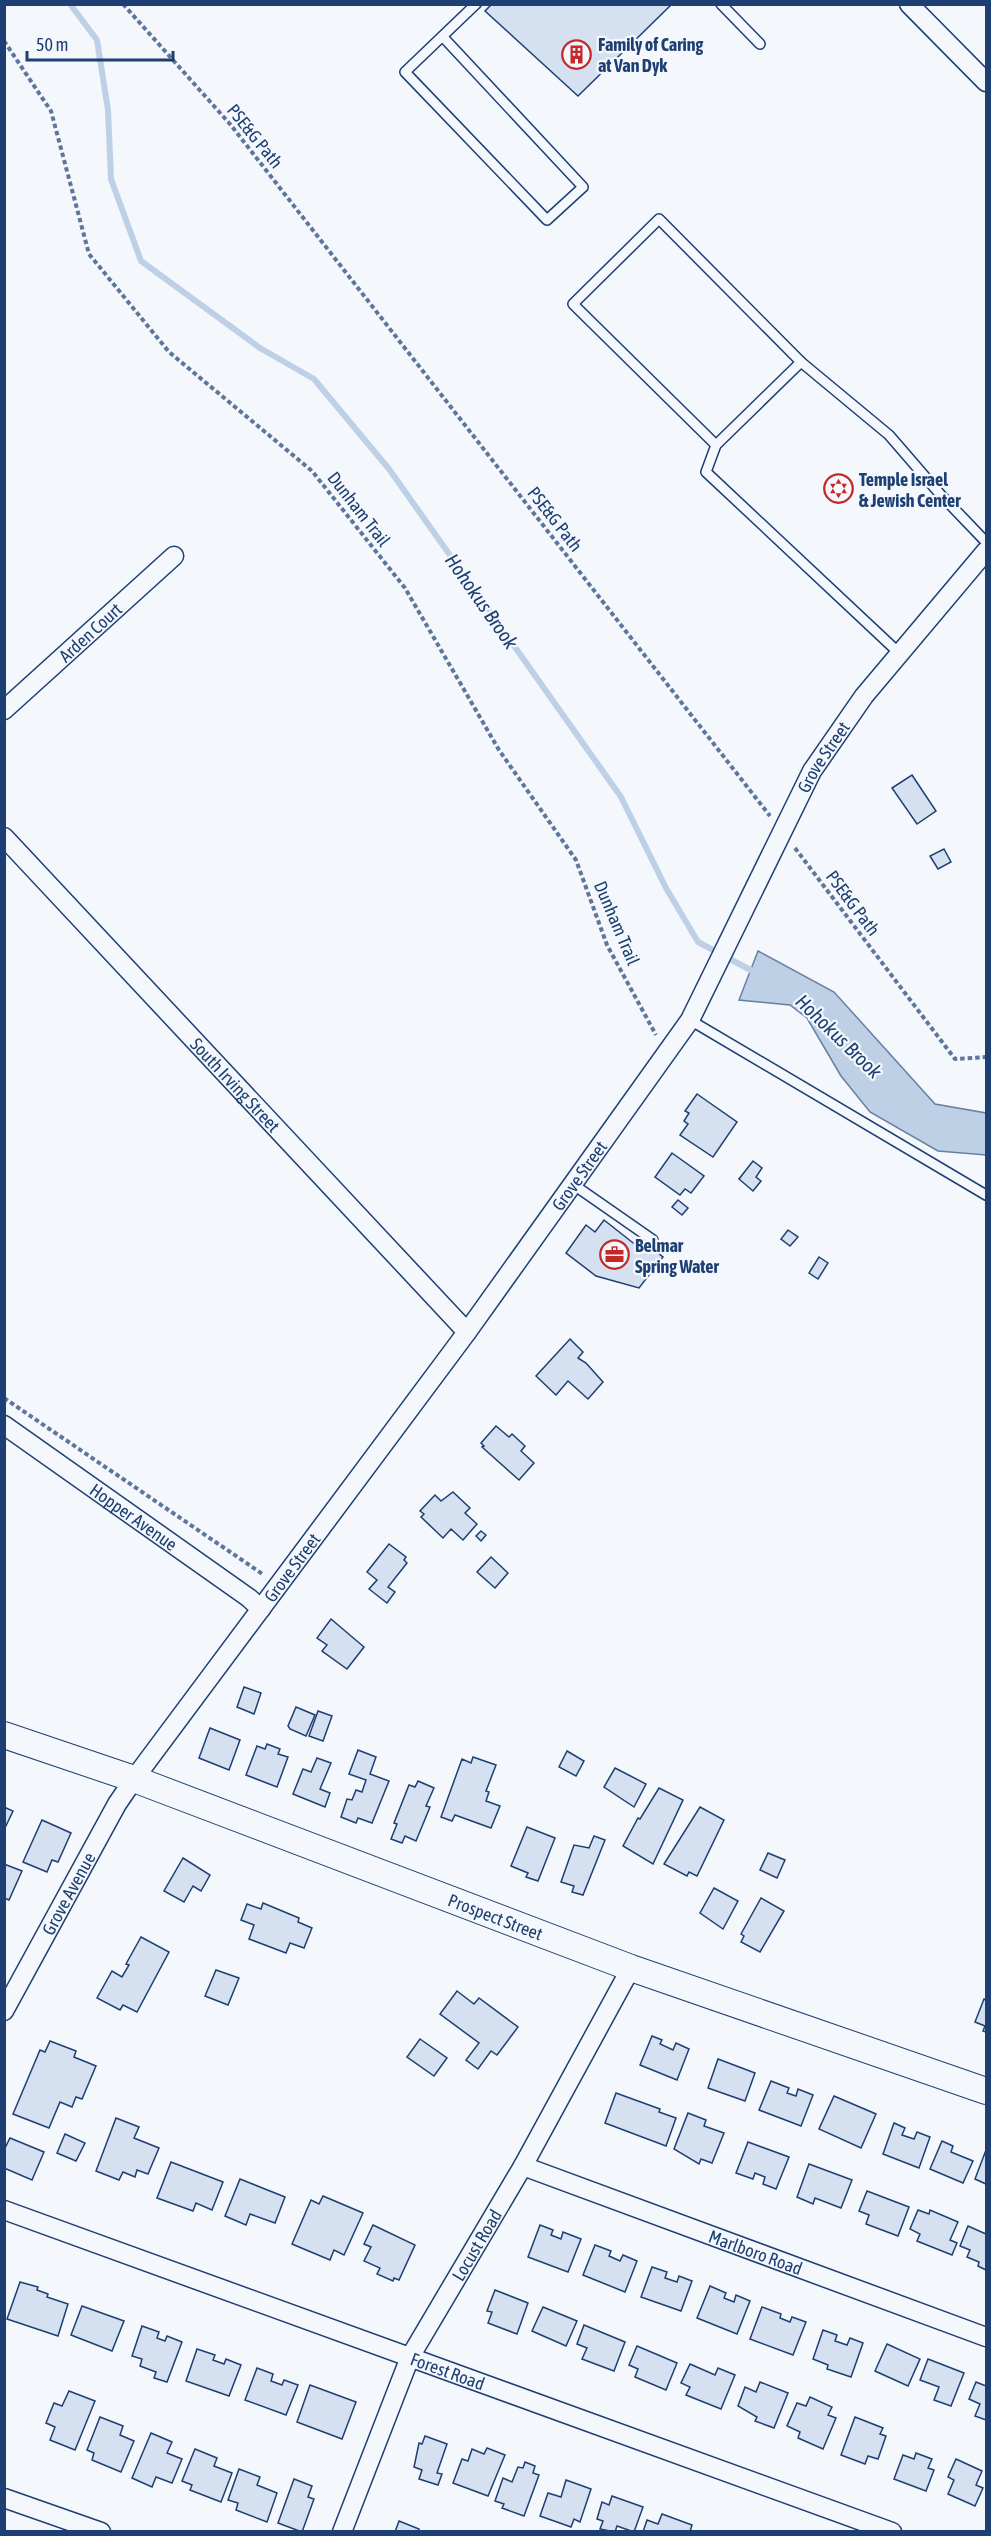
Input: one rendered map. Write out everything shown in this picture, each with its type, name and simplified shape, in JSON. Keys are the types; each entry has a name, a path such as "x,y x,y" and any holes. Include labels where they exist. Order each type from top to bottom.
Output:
{"main road":[{"name":"Prospect Street","path":"4,1735 134,1779 631,1968 987,2091"}],"street":[{"path":"909,4 987,82"},
{"name":"Grove Street","path":"134,1779 467,1332 690,1020 812,771 838,730 898,653 987,551"},
{"name":"Arden Court","path":"4,710 174,556"},
{"name":"South Irving Street","path":"4,837 467,1332"},
{"name":"Hopper Avenue","path":"4,1425 249,1598 261,1609"},
{"name":"Grove Avenue","path":"4,2011 117,1804 134,1779"},
{"name":"Locust Road","path":"342,2532 410,2357 523,2166 631,1968"},
{"name":"Marlboro Road","path":"523,2166 987,2337"},
{"name":"Forest Road","path":"4,2210 892,2532"},
{"path":"4,2498 101,2532"}],"lane":[{"path":"443,37 583,187 547,220 405,72 476,4"},
{"path":"721,4 760,44"},
{"path":"716,445 573,304 659,219 801,362 889,435 940,494 987,542"},
{"path":"801,362 716,445 706,472 898,653"},
{"path":"690,1020 987,1195"},
{"path":"574,1185 653,1240"}],"path":[{"name":"PSE&G Path","path":"123,4 230,124 781,831 955,1059 987,1057"},
{"name":"Dunham Trail","path":"4,41 51,111 89,255 169,352 312,471 405,588 499,750 576,860 607,945 656,1035"},
{"path":"4,1398 266,1577"}],"water":[{"path":"758,951 834,992 935,1104 986,1113 986,1155 938,1151 870,1112 841,1076 807,1018 790,1005 739,1000"}],"building":[{"name":"Family of Caring at Van Dyk","path":"492,4 672,4 578,96 485,11"},
{"path":"912,775 936,811 917,824 892,788"},
{"path":"944,849 951,862 938,869 930,856"},
{"path":"697,1094 737,1122 713,1157 680,1135 688,1124 684,1121 689,1113 685,1111"},
{"path":"672,1153 704,1176 691,1193 685,1189 680,1195 655,1177"},
{"path":"753,1161 762,1168 756,1177 761,1181 753,1191 739,1179"},
{"path":"678,1200 688,1208 682,1215 672,1207"},
{"name":"Belmar Spring Water","path":"604,1220 637,1246 641,1240 663,1257 639,1288 596,1276 566,1253 586,1225 595,1232"},
{"path":"788,1230 798,1237 790,1246 781,1239"},
{"path":"819,1257 828,1263 818,1279 809,1273"},
{"path":"570,1339 583,1352 578,1358 586,1363 603,1382 588,1399 568,1381 556,1395 536,1376"},
{"path":"496,1426 509,1437 512,1434 525,1446 521,1451 534,1463 519,1480 482,1447 484,1446 481,1443"},
{"path":"453,1492 470,1508 465,1513 477,1524 463,1540 451,1529 443,1538 421,1517 424,1514 420,1511 435,1495 441,1501"},
{"path":"481,1531 486,1535 481,1541 476,1536"},
{"path":"389,1544 406,1557 404,1560 407,1563 388,1587 395,1592 387,1603 369,1589 377,1580 367,1572"},
{"path":"491,1557 508,1573 495,1588 477,1572"},
{"path":"331,1619 364,1647 347,1669 322,1651 327,1645 317,1638"},
{"path":"244,1687 261,1693 254,1714 237,1707"},
{"path":"296,1707 315,1715 306,1736 288,1726"},
{"path":"318,1711 332,1716 323,1741 309,1736"},
{"path":"210,1728 240,1740 229,1770 199,1758"},
{"path":"267,1744 280,1749 278,1754 288,1757 277,1787 246,1775 257,1746 265,1749"},
{"path":"358,1750 376,1757 370,1774 389,1781 372,1823 358,1818 356,1823 341,1817 347,1799 352,1800 356,1790 362,1792 366,1780 349,1774"},
{"path":"567,1751 584,1761 576,1776 559,1767"},
{"path":"473,1757 496,1765 486,1791 489,1792 486,1801 500,1806 491,1828 455,1815 452,1821 441,1817 462,1759 471,1763"},
{"path":"317,1758 331,1763 320,1789 330,1793 325,1807 293,1794 303,1769 311,1772"},
{"path":"615,1768 646,1784 634,1807 604,1787"},
{"path":"418,1781 434,1788 426,1806 430,1807 416,1841 405,1836 402,1843 391,1839 397,1824 394,1823 409,1785 415,1787"},
{"path":"659,1788 683,1800 653,1864 623,1846 638,1818 640,1819"},
{"path":"4,1807 13,1811 4,1830"},
{"path":"700,1807 724,1820 697,1876 689,1872 687,1876 664,1864"},
{"path":"42,1820 71,1833 58,1862 52,1860 47,1872 23,1862"},
{"path":"527,1827 555,1838 538,1881 526,1877 528,1873 511,1866"},
{"path":"594,1836 605,1840 583,1895 572,1892 574,1886 561,1882 574,1845 589,1848"},
{"path":"768,1853 785,1860 777,1878 760,1870"},
{"path":"183,1858 210,1875 201,1891 193,1886 184,1902 164,1891"},
{"path":"4,1864 22,1871 9,1900 4,1898"},
{"path":"714,1888 738,1901 723,1929 700,1913"},
{"path":"761,1898 784,1911 760,1952 741,1942 744,1936 741,1934"},
{"path":"263,1903 299,1918 298,1922 312,1928 304,1948 290,1943 286,1953 249,1939 254,1925 241,1920 247,1904 261,1909"},
{"path":"141,1937 169,1952 137,2012 123,2005 120,2010 97,1998 112,1971 122,1977 129,1965 126,1964"},
{"path":"216,1970 239,1978 228,2005 205,1996"},
{"path":"457,1991 474,2004 479,1998 518,2027 497,2055 491,2051 478,2069 466,2060 479,2043 440,2014"},
{"path":"984,1999 986,2000 986,2032 983,2031 985,2026 975,2022"},
{"path":"652,2036 662,2040 660,2044 673,2050 676,2043 689,2049 677,2080 640,2065"},
{"path":"420,2039 447,2058 434,2076 407,2057"},
{"path":"50,2041 76,2051 74,2057 96,2066 82,2099 76,2097 72,2107 60,2102 49,2128 13,2114 40,2050 45,2052"},
{"path":"718,2059 755,2073 745,2101 708,2088"},
{"path":"771,2081 789,2088 787,2093 796,2096 798,2089 813,2095 801,2126 759,2110"},
{"path":"616,2093 660,2109 659,2112 676,2118 666,2146 605,2123"},
{"path":"834,2096 876,2114 861,2148 819,2129"},
{"path":"688,2113 706,2120 704,2126 724,2133 712,2163 701,2159 699,2164 674,2149"},
{"path":"116,2118 139,2127 134,2138 159,2148 148,2174 137,2170 135,2177 123,2172 119,2180 96,2171"},
{"path":"894,2123 905,2128 902,2135 914,2139 917,2132 930,2137 919,2168 883,2154"},
{"path":"65,2134 85,2143 76,2161 57,2153"},
{"path":"10,2138 44,2152 32,2180 4,2168 4,2150"},
{"path":"942,2141 953,2146 951,2152 973,2161 963,2183 930,2169"},
{"path":"748,2142 789,2157 776,2189 763,2184 765,2177 755,2173 753,2179 736,2173"},
{"path":"986,2150 986,2184 975,2179"},
{"path":"171,2162 223,2182 212,2210 196,2203 193,2211 157,2198"},
{"path":"809,2164 852,2180 841,2208 815,2198 813,2204 797,2197"},
{"path":"240,2179 285,2197 275,2223 250,2214 246,2225 225,2216"},
{"path":"867,2191 909,2207 898,2236 866,2224 869,2215 859,2211"},
{"path":"323,2196 363,2213 344,2255 334,2250 330,2260 292,2244 311,2200 319,2204"},
{"path":"918,2210 929,2214 930,2210 958,2222 950,2240 957,2243 952,2255 917,2241 920,2234 910,2229"},
{"path":"373,2225 415,2245 399,2280 394,2278 393,2281 377,2274 380,2268 364,2261 371,2247 364,2244"},
{"path":"540,2225 553,2230 551,2235 561,2239 563,2232 581,2239 568,2272 528,2257"},
{"path":"968,2226 986,2234 986,2270 978,2266 979,2262 967,2257 970,2250 960,2246"},
{"path":"595,2245 611,2251 609,2256 620,2261 623,2255 637,2261 625,2292 583,2275"},
{"path":"652,2267 667,2272 665,2278 677,2282 679,2276 692,2281 681,2311 641,2297"},
{"path":"20,2282 38,2287 37,2290 48,2294 47,2297 68,2304 58,2336 7,2319"},
{"path":"710,2286 726,2293 724,2298 734,2302 736,2295 750,2301 737,2334 697,2318"},
{"path":"495,2290 528,2303 517,2334 488,2323 492,2312 487,2311"},
{"path":"82,2306 124,2321 112,2351 71,2335"},
{"path":"543,2307 577,2321 566,2346 532,2331"},
{"path":"762,2307 781,2314 780,2318 790,2322 792,2317 806,2322 793,2355 750,2339"},
{"path":"584,2325 625,2342 614,2371 582,2359 587,2348 577,2344"},
{"path":"142,2326 159,2332 157,2338 165,2341 167,2336 182,2342 167,2382 154,2378 156,2372 140,2366 142,2359 132,2356"},
{"path":"823,2330 837,2335 835,2341 847,2345 850,2338 863,2343 851,2377 827,2369 828,2365 813,2359"},
{"path":"887,2344 920,2359 908,2386 875,2371"},
{"path":"637,2346 677,2363 666,2390 635,2377 638,2369 629,2365"},
{"path":"197,2349 215,2355 213,2360 224,2364 226,2359 241,2365 229,2396 186,2381"},
{"path":"928,2359 964,2373 951,2406 934,2400 939,2387 920,2380"},
{"path":"690,2364 715,2375 718,2368 735,2375 721,2409 686,2395 690,2387 681,2383"},
{"path":"257,2368 273,2374 271,2381 282,2385 284,2380 298,2385 286,2415 245,2400"},
{"path":"760,2382 788,2393 774,2428 755,2421 757,2417 738,2406 745,2387 756,2392"},
{"path":"976,2382 986,2386 986,2420 975,2416 980,2404 969,2399"},
{"path":"310,2385 356,2402 342,2439 297,2422"},
{"path":"69,2391 95,2401 75,2450 50,2440 55,2427 46,2423 54,2403 62,2406"},
{"path":"810,2397 832,2407 828,2415 836,2418 823,2449 798,2438 800,2432 787,2426 797,2403 806,2406"},
{"path":"100,2417 123,2426 120,2435 134,2441 121,2472 92,2460 94,2453 87,2450"},
{"path":"855,2417 883,2428 880,2434 886,2436 878,2459 868,2456 865,2464 841,2455"},
{"path":"151,2433 172,2442 167,2453 182,2459 172,2483 156,2477 152,2487 132,2478"},
{"path":"425,2436 447,2444 437,2473 442,2474 438,2485 419,2479 422,2470 414,2467 419,2443 422,2444"},
{"path":"487,2448 505,2455 488,2496 453,2483 462,2459 468,2461 472,2449 484,2454"},
{"path":"195,2449 217,2458 214,2466 232,2473 221,2502 190,2490 192,2485 182,2481"},
{"path":"916,2453 932,2459 928,2468 934,2470 926,2491 894,2479 903,2455 914,2459"},
{"path":"956,2459 982,2471 976,2485 983,2488 975,2506 948,2494 954,2480 948,2477"},
{"path":"525,2462 535,2466 533,2473 539,2475 524,2516 502,2508 504,2504 495,2501 503,2478 512,2482 518,2467 523,2468"},
{"path":"239,2469 260,2477 257,2485 277,2493 267,2522 236,2510 238,2503 228,2500"},
{"path":"294,2479 312,2486 308,2497 314,2499 302,2532 278,2523"},
{"path":"566,2480 591,2489 580,2522 574,2519 571,2527 540,2516 548,2493 561,2497"},
{"path":"612,2496 643,2507 634,2532 617,2526 615,2532 600,2529 603,2521 597,2519 602,2502 609,2505"},
{"path":"662,2514 692,2525 690,2532 643,2532 647,2520 658,2524"},
{"path":"399,2521 419,2529 419,2532 395,2532"}],"waterway":[{"name":"Hohokus Brook","path":"70,4 97,40 108,110 111,179 141,261 260,348 314,379 389,469 621,797 666,888 698,942 758,974"}],"place":[{"name":"Family of Caring at Van Dyk","path":"577,54"},
{"name":"Temple Israel & Jewish Center","path":"838,489"},
{"name":"Belmar Spring Water","path":"614,1255"}]}
